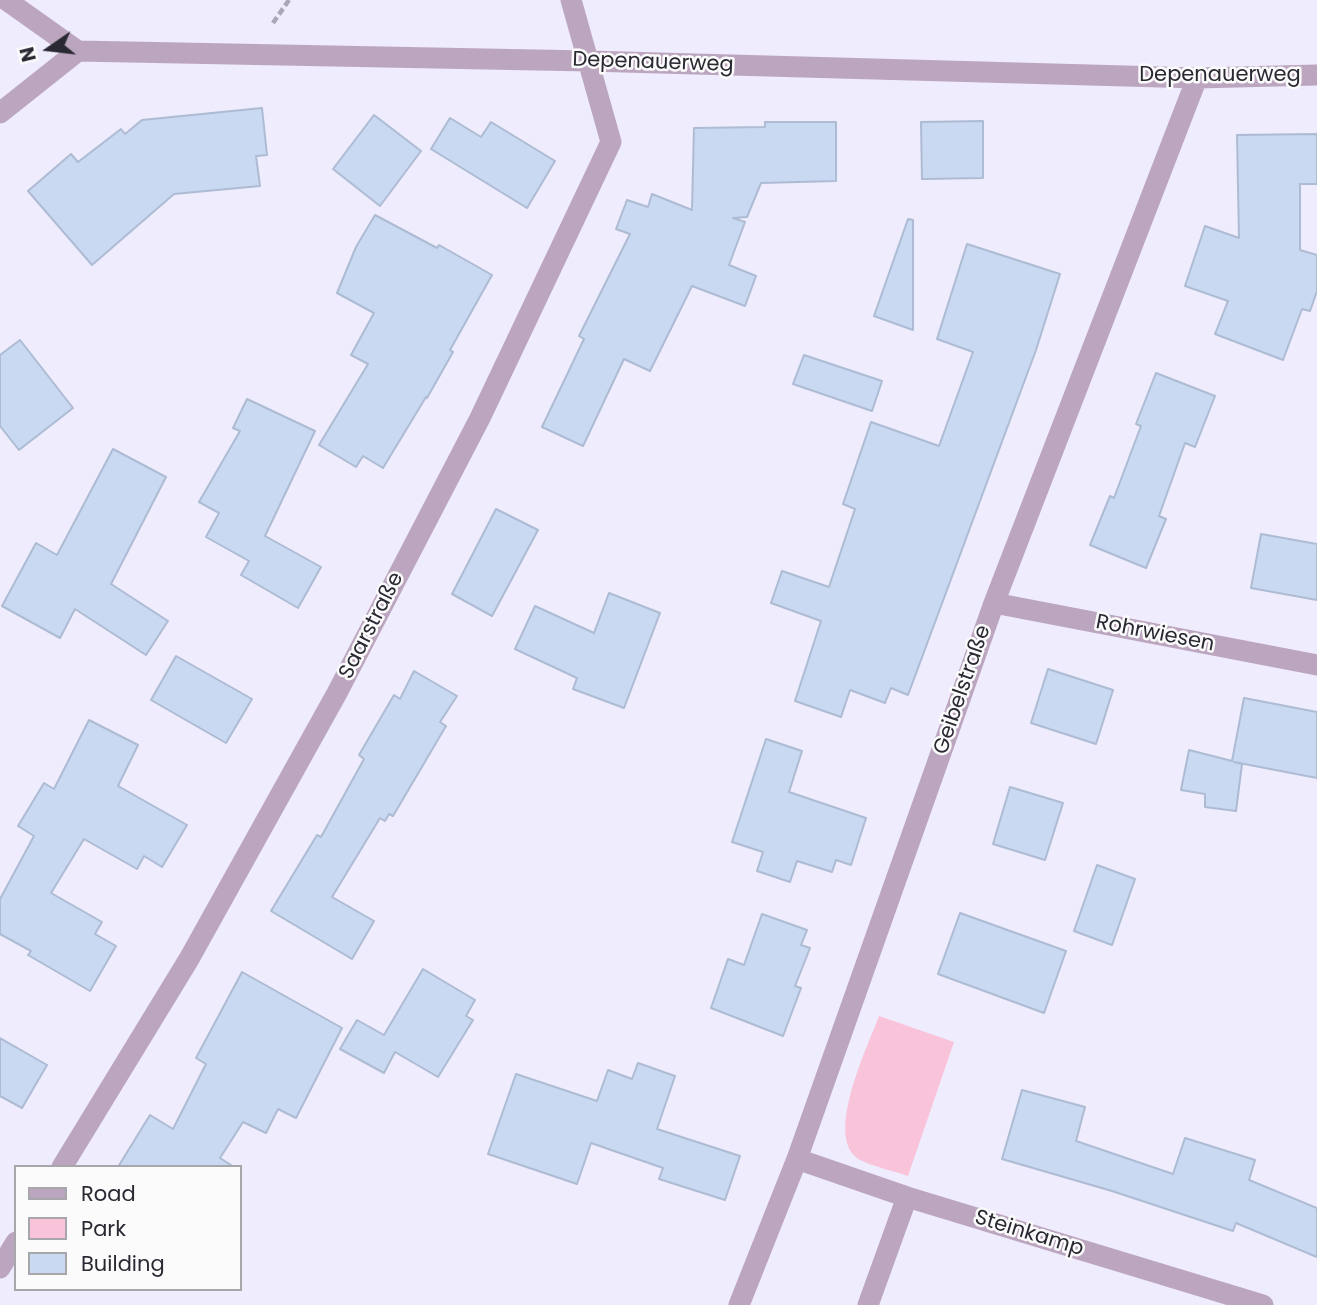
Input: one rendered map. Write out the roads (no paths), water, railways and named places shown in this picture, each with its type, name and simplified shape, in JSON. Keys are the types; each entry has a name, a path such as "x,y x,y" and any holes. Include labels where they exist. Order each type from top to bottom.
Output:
{"street":[{"path":"0,113 78,51 6,0"},
{"name":"Saarstraße","path":"63,1165 189,959 337,693 498,381 611,142 571,0"},
{"name":"Depenauerweg","path":"78,51 588,61 1197,78 1317,75"},
{"name":"Geibelstraße","path":"739,1305 797,1159 994,603 1197,78"},
{"name":"Rohrwiesen","path":"994,603 1317,665"},
{"name":"Steinkamp","path":"797,1159 907,1197 1263,1305"},
{"path":"868,1305 907,1197"},
{"path":"0,1268 14,1245"}]}
